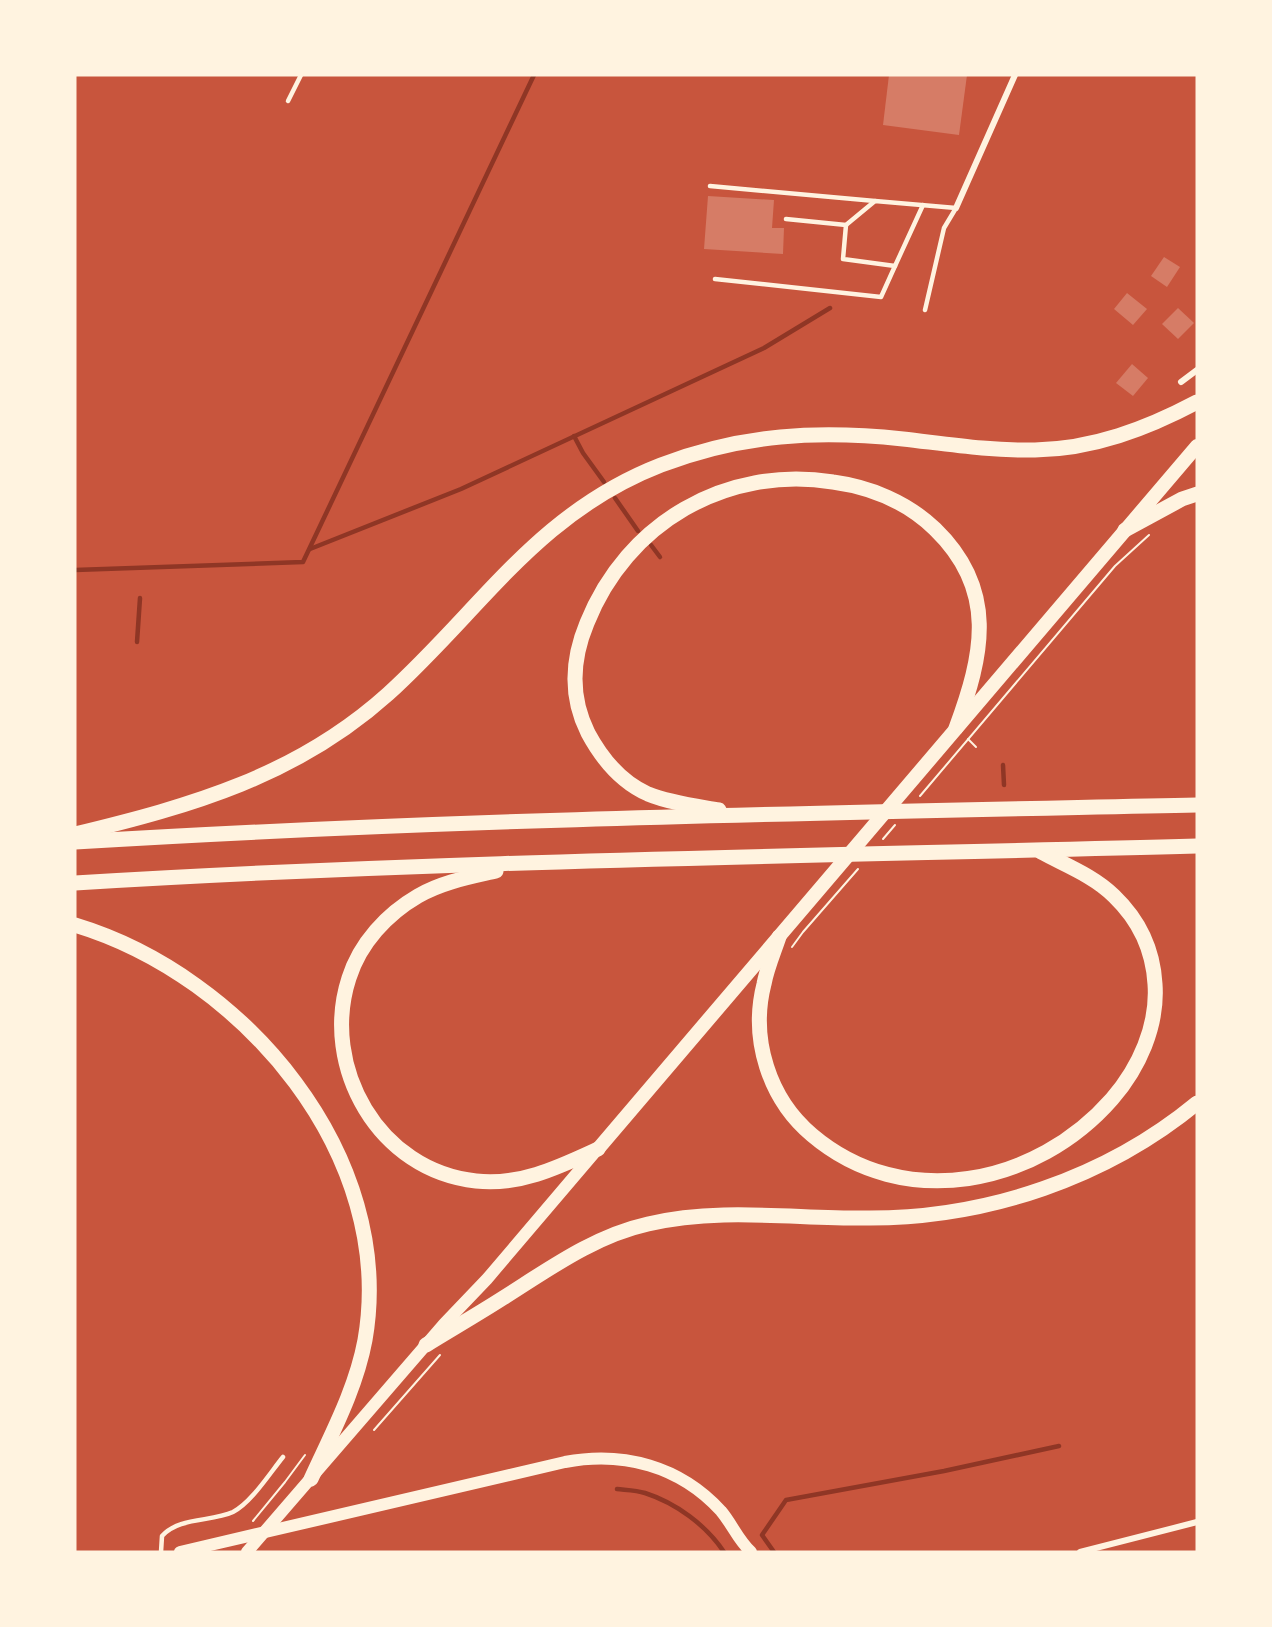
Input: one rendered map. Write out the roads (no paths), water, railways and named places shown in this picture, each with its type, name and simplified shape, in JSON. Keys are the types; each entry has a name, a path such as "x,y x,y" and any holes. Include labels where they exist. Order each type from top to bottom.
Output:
{"highway":[{"path":"75,834 173,810 236,788 270,773 321,744 353,723 387,695 521,556 546,534 600,495 660,466 703,451 787,435 835,433 900,438 986,449 1065,448 1110,439 1152,424 1197,402"},
{"path":"752,816 663,799 632,784 609,765 594,743 580,713 575,687 576,662 586,626 601,594 618,566 640,542 670,517 718,493 735,486 778,480 800,479 841,483 861,487 898,503 922,518 943,537 954,550 969,579 978,606 981,637 970,691 956,728"},
{"path":"1125,530 1182,499 1197,494"},
{"path":"75,842 265,832 752,816 1197,805"},
{"path":"75,883 250,873 1197,846"},
{"path":"779,937 761,1001 760,1024 763,1052 776,1093 802,1127 838,1155 902,1177 960,1179 995,1174 1013,1168 1060,1145 1084,1127 1108,1103 1128,1079 1138,1060 1152,1025 1154,1007 1154,967 1149,948 1138,924 1126,908 1100,884 1038,850"},
{"path":"523,864 433,888 404,905 378,929 358,957 345,990 341,1026 344,1060 358,1099 377,1127 410,1157 438,1171 478,1181 512,1180 542,1174 598,1149"},
{"path":"75,925 113,938 149,955 200,986 229,1009 262,1041 292,1079 320,1121 343,1167 355,1199 366,1253 369,1286 367,1322 359,1365 352,1387 311,1479"},
{"path":"426,1345 571,1255 632,1228 685,1217 725,1214 868,1219 900,1218 968,1210 1002,1202 1081,1174 1156,1134 1197,1103"}],"main road":[{"path":"247,1552 426,1345 487,1279 1197,446"},
{"path":"180,1552 565,1462 594,1458 619,1459 656,1467 687,1482 723,1513 747,1550"}],"street":[{"path":"956,208 1015,75"},
{"path":"1181,382 1197,370"},
{"path":"1080,1552 1197,1522"}],"lane":[{"path":"288,101 301,75"},
{"path":"710,186 956,208 945,228 925,310"},
{"path":"786,219 846,225 875,201"},
{"path":"715,279 880,297 923,205"},
{"path":"846,225 843,259 895,266"},
{"path":"161,1552 162,1536 171,1529 223,1516 240,1508 283,1457"}],"waterway":[{"path":"75,570 303,562 534,75"},
{"path":"310,549 461,489 764,348 830,308"},
{"path":"574,436 604,482"},
{"path":"615,498 638,531"},
{"path":"651,545 660,557"},
{"path":"137,642 140,598"},
{"path":"1003,765 1004,785"},
{"path":"774,1552 762,1535 786,1500 944,1471 1059,1446"},
{"path":"617,1489 645,1493 679,1509 699,1524 724,1552"}]}
